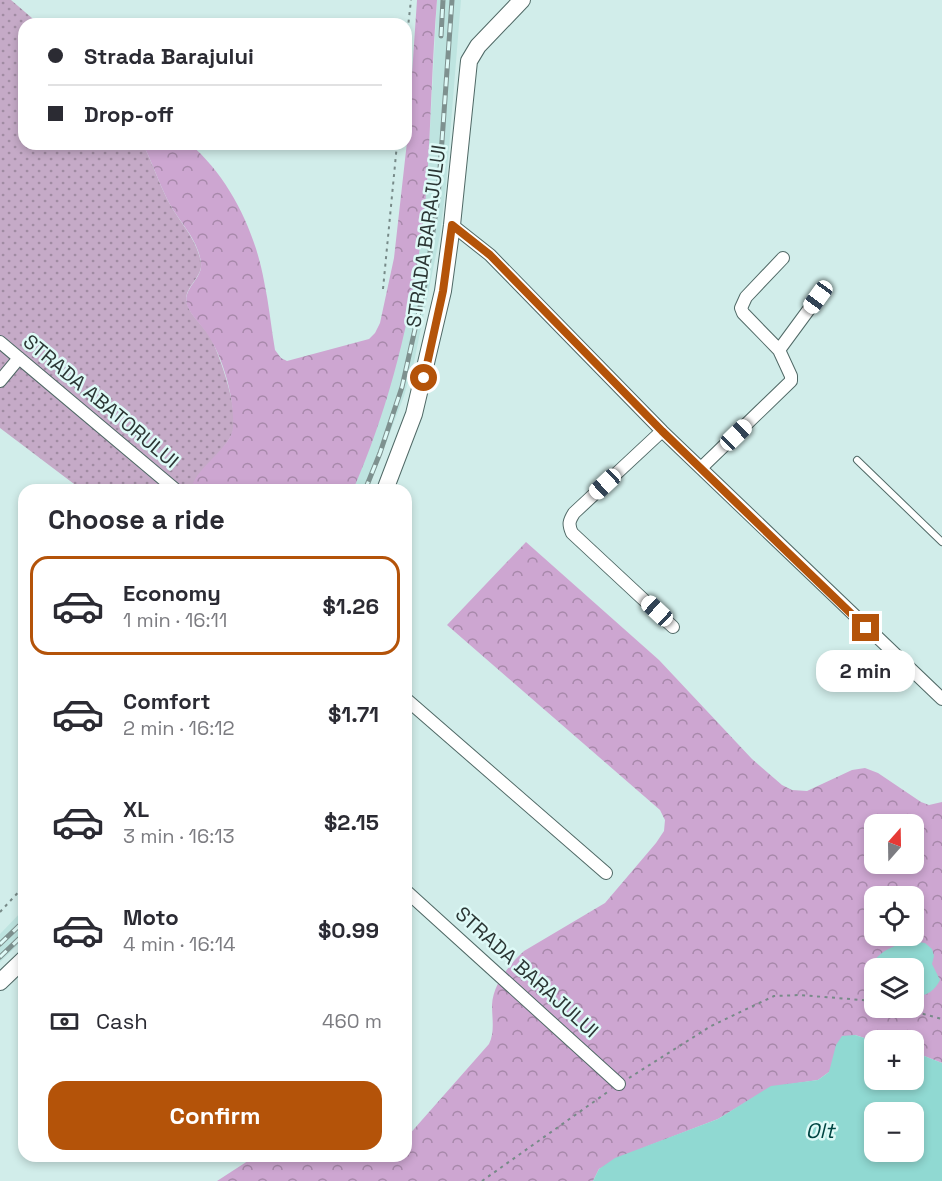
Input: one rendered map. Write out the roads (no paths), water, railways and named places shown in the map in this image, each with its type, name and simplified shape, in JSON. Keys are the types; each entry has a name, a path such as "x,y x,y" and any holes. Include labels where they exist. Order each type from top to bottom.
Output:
{"street":[{"name":"STRADA BARAJULUI","path":"387,484 414,414 443,291 469,61 478,46 522,0"},
{"path":"452,225 490,255 662,431 942,699"},
{"path":"701,468 791,381 791,376 779,350 743,313 741,308 746,297 783,258"},
{"path":"779,350 818,297"},
{"name":"STRADA ABATORULUI","path":"0,342 169,484"},
{"path":"0,381 19,358"},
{"path":"662,431 574,513 569,521 569,527 572,533 673,627"},
{"path":"412,704 606,873"},
{"name":"STRADA BARAJULUI","path":"412,896 619,1084"},
{"path":"0,982 18,964"}],"lane":[{"path":"857,460 942,542"}],"water":[{"path":"925,943 932,949 934,956 932,964 940,980 938,984 929,993 924,994 924,958 877,958 895,946 924,946"},
{"name":"Olt","path":"855,1035 864,1038 864,1090 924,1090 924,1056 942,1063 942,1181 593,1181 599,1169 615,1158 718,1119 771,1086 818,1080 829,1072 836,1045 842,1036"}],"railway":[{"path":"441,36 443,0"},
{"path":"367,484 402,387 426,280 438,197 452,0"},
{"path":"0,944 18,927"},
{"path":"0,957 18,940"}]}
